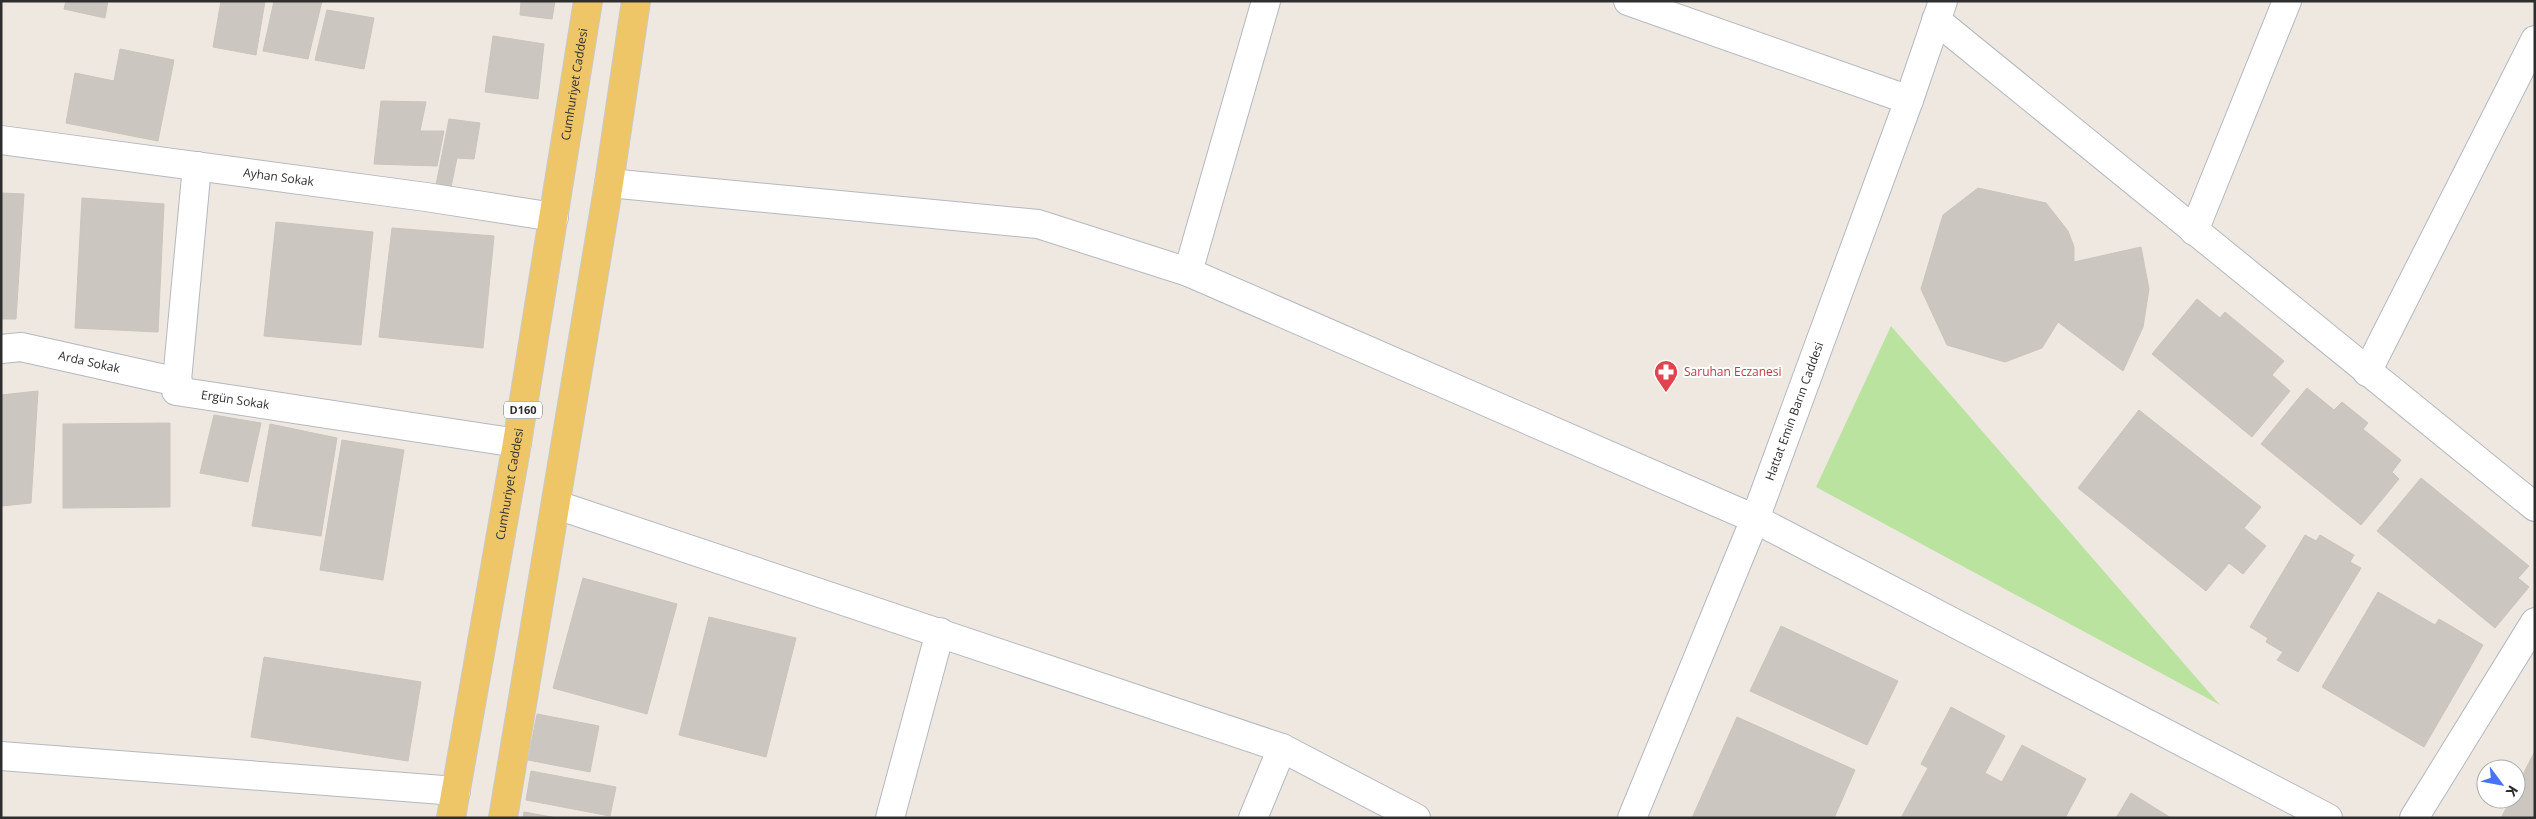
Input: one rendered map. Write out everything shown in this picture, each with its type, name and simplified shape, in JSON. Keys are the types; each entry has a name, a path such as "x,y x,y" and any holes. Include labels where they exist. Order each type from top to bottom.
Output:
{"main road":[{"name":"Cumhuriyet Caddesi","path":"451,818 517,443 588,1"},
{"path":"503,818 557,505 609,183 636,1"}],"street":[{"path":"1188,272 1266,1"},
{"path":"1628,1 1909,100"},
{"path":"2194,231 2287,1"},
{"path":"1940,11 2194,231 2535,506"},
{"name":"Hattat Emin Barın Caddesi","path":"1632,818 1755,519 1940,11"},
{"path":"2367,372 2535,40"},
{"name":"Ayhan Sokak","path":"1,140 426,197 554,217"},
{"path":"178,382 196,166"},
{"path":"609,183 1038,224 1188,272 1755,519 2328,818"},
{"name":"Arda Sokak","path":"1,349 21,347 178,382"},
{"name":"Ergün Sokak","path":"178,382 176,391 517,443"},
{"path":"557,505 1282,748 1416,818"},
{"path":"2414,818 2535,622"},
{"path":"890,818 940,632"},
{"path":"1253,818 1282,748"},
{"path":"1,756 456,790"}],"green space":[{"path":"1891,326 2220,705 1816,487"}],"building":[{"path":"66,1 108,1 105,18 64,9"},
{"path":"221,1 265,1 256,55 213,47"},
{"path":"274,1 322,1 308,59 263,51"},
{"path":"521,1 555,1 552,19 520,15"},
{"path":"327,10 374,18 364,69 315,60"},
{"path":"493,36 544,44 538,99 485,92"},
{"path":"120,49 174,60 158,141 66,123 75,73 114,81"},
{"path":"381,101 426,102 420,131 444,131 437,166 374,164"},
{"path":"449,119 480,123 474,159 457,158 451,187 436,185"},
{"path":"1978,188 2046,203 2068,231 2074,247 2074,262 2141,247 2149,289 2143,327 2123,371 2058,322 2042,348 2005,362 1947,345 1921,289 1943,215"},
{"path":"1,193 24,194 16,319 1,319"},
{"path":"82,198 164,204 158,332 75,328"},
{"path":"276,222 373,232 361,345 264,336"},
{"path":"392,228 494,236 483,348 379,337"},
{"path":"2197,299 2220,318 2225,312 2284,361 2272,375 2290,391 2252,437 2152,354"},
{"path":"2307,388 2334,410 2342,402 2368,423 2363,429 2401,460 2392,472 2399,479 2361,525 2261,444"},
{"path":"38,391 31,503 1,506 1,395"},
{"path":"2139,410 2261,507 2244,528 2266,546 2243,574 2229,563 2206,591 2078,488"},
{"path":"214,415 261,423 248,482 200,473"},
{"path":"170,423 170,507 63,508 63,424"},
{"path":"270,424 337,438 321,536 252,526"},
{"path":"342,440 404,450 383,580 320,570"},
{"path":"2421,478 2529,566 2518,578 2529,587 2495,628 2377,531"},
{"path":"2305,535 2316,541 2320,535 2354,555 2350,562 2361,568 2298,672 2277,660 2283,652 2266,642 2268,638 2250,627"},
{"path":"583,578 677,604 647,714 553,688"},
{"path":"2378,592 2435,625 2439,619 2483,645 2424,747 2322,687"},
{"path":"709,617 796,638 766,757 679,735"},
{"path":"1781,626 1898,681 1867,745 1750,691"},
{"path":"264,657 421,682 408,761 251,737"},
{"path":"1951,707 2005,736 1985,773 2002,782 2022,745 2086,779 2065,818 1901,818 1928,768 1921,764"},
{"path":"537,714 599,726 590,772 528,760"},
{"path":"1737,717 1855,770 1834,818 1692,818"},
{"path":"2535,751 2535,818 2501,818 2506,809 2526,809 2526,769"},
{"path":"531,771 616,787 610,816 526,800"},
{"path":"2131,793 2171,818 2116,818"},
{"path":"524,812 557,818 523,818"}],"place":[{"name":"Saruhan Eczanesi","path":"1666,393"}]}
